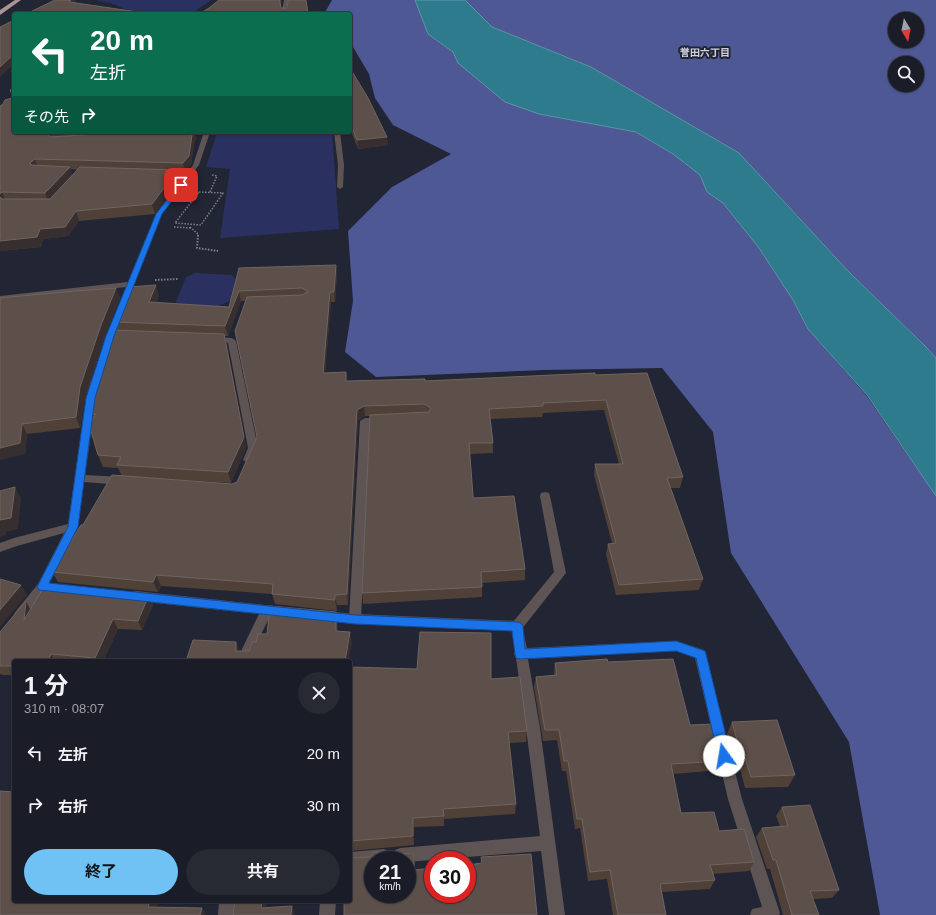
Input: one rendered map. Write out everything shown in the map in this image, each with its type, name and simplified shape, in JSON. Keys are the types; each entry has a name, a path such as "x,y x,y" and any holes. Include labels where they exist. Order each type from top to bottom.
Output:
{"highway":[{"path":"0,13 18,0"}],"street":[{"path":"284,12 286,0"},
{"path":"0,8 8,8"},
{"path":"0,107 12,104"},
{"path":"106,350 114,336 131,284 159,214 201,153 205,134"},
{"path":"337,134 341,165 340,187"},
{"path":"0,298 131,284"},
{"path":"202,340 234,337 253,448 244,468"},
{"path":"14,621 42,587 73,527 91,398 99,370"},
{"path":"355,619 365,421 395,420"},
{"path":"80,478 134,482"},
{"path":"545,496 560,574 517,626 520,654 533,728 557,915"},
{"path":"0,548 14,542 73,527"},
{"path":"42,587 58,588"},
{"path":"127,596 296,613"},
{"path":"247,659 248,648 267,610"},
{"path":"311,615 355,619 517,626"},
{"path":"520,654 676,646 700,654 735,799 772,913 758,915"},
{"path":"352,859 548,843"},
{"path":"226,915 227,903"},
{"path":"326,915 328,903"}],"path":[{"path":"207,173 217,176 210,193"},
{"path":"199,192 223,194 201,225 187,224 175,223 199,192"},
{"path":"174,220 171,227 192,228"},
{"path":"187,224 198,234 197,248 218,251"}],"shaded area":[{"path":"211,0 194,12 143,12 125,9 110,3 97,1"},
{"path":"332,0 415,0 428,34 453,52 459,63 482,81 539,114 636,132 673,154 700,175 707,192 723,203 759,248 793,300 808,329 866,395 936,496 936,915 880,915 849,742 731,553 713,432 662,368 544,370 376,377 345,352 353,301 348,231 392,187 451,154 393,125 375,98 369,74 352,45 352,12 325,12"},
{"path":"415,0 465,0 492,27 591,67 739,153 849,272 936,358 936,496 867,395 808,329 793,300 759,248 723,203 707,192 700,175 673,154 636,132 539,114 505,102 458,63 453,52 428,34"},
{"path":"465,0 936,0 936,358 849,272 739,153 591,67 492,27"},
{"path":"216,134 332,134 339,229 220,238 230,169 206,167"},
{"path":"195,273 232,275 235,279 232,300 213,308 174,307 186,277"}],"building":[{"path":"55,0 71,0 69,2 138,12 30,12"},
{"path":"219,0 280,0 281,8 287,8 288,0 306,0 308,12 202,12"},
{"path":"12,21 12,56 0,67 0,27"},
{"path":"352,71 368,98 387,137 357,140 352,127"},
{"path":"12,98 12,134 46,134 50,137 98,134 192,134 189,156 183,163 35,159 30,163 32,165 70,167 45,193 2,192 0,194 0,109 5,100"},
{"path":"80,167 178,170 152,204 76,211 65,227 40,229 37,237 0,241 0,197 2,199 50,199"},
{"path":"336,265 334,292 330,292 323,373 346,372 346,381 425,379 425,381 595,373 595,375 647,373 683,477 667,478 703,579 619,585 608,544 616,543 595,464 623,464 606,400 543,403 543,406 489,409 493,443 469,443 473,496 474,498 514,496 525,569 481,572 482,587 362,593 370,415 429,412 431,408 424,404 364,406 357,410 347,594 335,595 335,600 272,594 273,584 156,575 153,582 52,572 81,525 83,525 112,475 232,484 237,482 257,437 235,331 247,297 302,295 308,292 302,288 239,291 225,326 114,322 128,287 156,285 149,302 229,307 239,268"},
{"path":"116,288 101,325 80,387 76,417 22,424 20,443 0,448 0,298"},
{"path":"110,330 224,334 244,437 228,472 117,465 121,457 98,455 89,424 96,414 89,415 93,387"},
{"path":"15,487 11,518 0,520 0,491"},
{"path":"0,579 21,585 0,610"},
{"path":"45,585 149,595 138,621 113,619 95,658 51,654 49,659 12,659 12,666 0,666 0,632 26,601 24,620"},
{"path":"270,606 336,612 336,631 350,632 345,659 187,659 193,640 236,642 236,651 249,651 252,642 256,642 258,634 267,634"},
{"path":"420,632 491,633 491,679 520,677 527,731 508,732 516,804 443,809 444,816 413,818 413,836 352,841 352,667 417,669"},
{"path":"607,659 608,662 673,659 690,725 716,724 724,761 671,764 681,813 714,812 719,831 744,829 754,862 710,865 715,880 660,884 666,915 618,915 610,870 590,872 582,819 577,819 568,761 564,761 559,730 545,730 536,677 557,675 555,663"},
{"path":"777,720 795,775 751,777 745,758 742,758 732,722"},
{"path":"0,791 12,792 12,903 149,903 148,907 202,908 200,915 0,915"},
{"path":"810,805 839,890 810,891 819,915 792,915 776,860 773,860 762,828 788,826 782,807"},
{"path":"531,854 537,915 344,915 344,903 352,903 352,858 364,857 364,903 416,903 416,870 424,869 424,903 476,903 476,864 482,863 481,857"},
{"path":"235,903 262,903 261,908 292,906 291,915 233,915"}],"district":[{"name":"誉田六丁目","path":"705,52"}],"route":[{"path":"181,185 159,214 110,336 91,398 73,527 42,587 355,619 517,626 520,654 676,646 700,654 724,756"}]}
